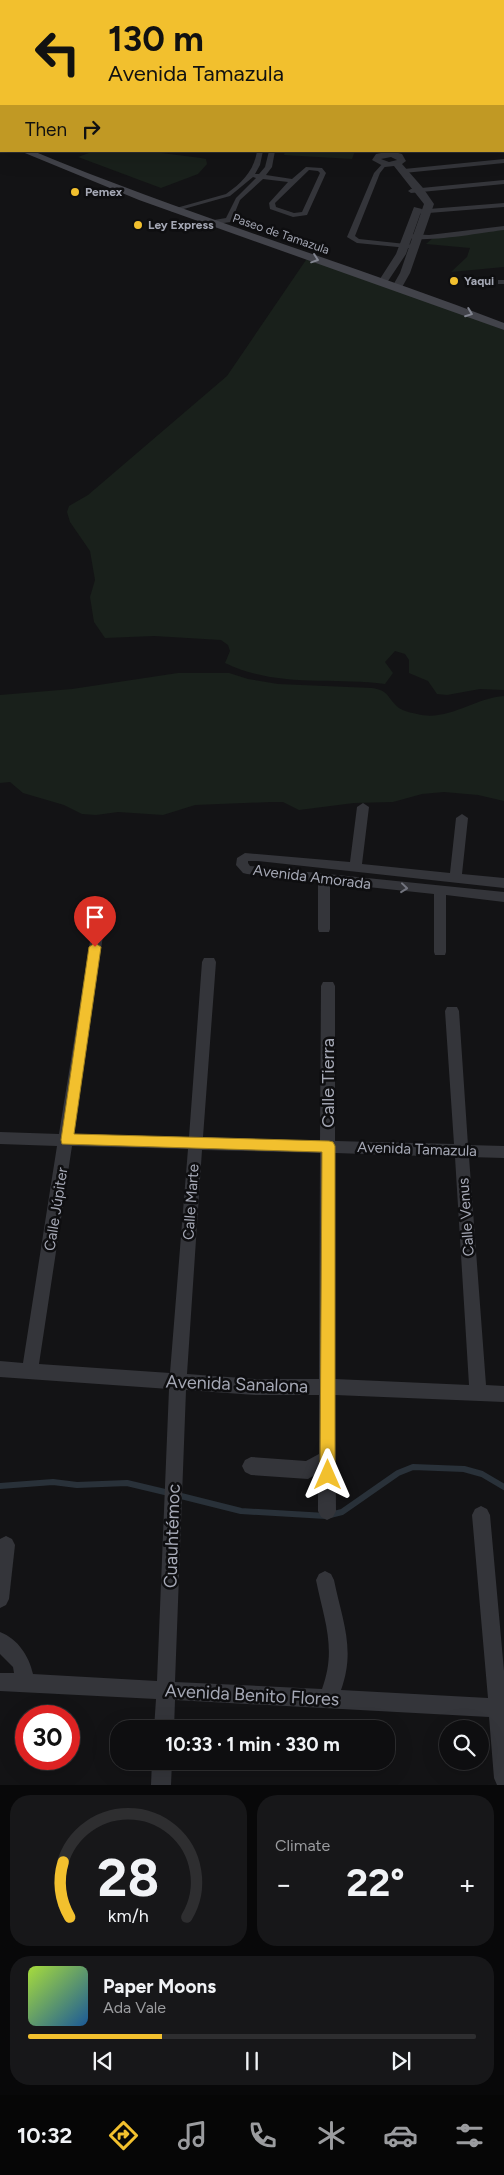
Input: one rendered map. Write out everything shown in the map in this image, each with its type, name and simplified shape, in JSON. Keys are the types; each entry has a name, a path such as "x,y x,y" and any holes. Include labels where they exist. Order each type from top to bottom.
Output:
{"main road":[{"name":"Paseo de Tamazula","path":"26,152 85,178 173,210 386,278"},
{"name":"Paseo de Tamazula","path":"47,152 126,185 228,220 399,283 504,328"},
{"path":"85,178 126,185"},
{"name":"Paseo de Tamazula","path":"399,283 504,317"}],"street":[{"path":"173,210 223,196 240,187 252,174 260,153 272,153 264,175 236,200 233,212 228,220 211,223"},
{"path":"392,160 416,191 427,200 427,212 419,237 399,283"},
{"path":"386,278 401,254 418,201 416,191 392,160"},
{"path":"504,161 392,160 377,173 351,237 358,241 405,241 419,237 504,228"},
{"path":"305,168 323,171 303,216 279,212 271,205 296,179 305,168"},
{"path":"252,174 296,179"},
{"path":"416,191 504,182"},
{"path":"240,187 250,188"},
{"path":"223,196 236,200"},
{"path":"416,212 504,205"},
{"path":"405,241 415,247"},
{"path":"355,868 363,807"},
{"path":"455,879 462,818"},
{"name":"Avenida Amorada","path":"504,883 248,856 241,861 247,870 504,897"},
{"path":"377,885 379,870"},
{"path":"324,879 324,929"},
{"path":"440,891 440,952"},
{"name":"Calle Júpiter","path":"30,1371 98,929"},
{"name":"Calle Marte","path":"178,1382 209,962"},
{"name":"Calle Tierra","path":"327,1511 328,986"},
{"name":"Calle Venus","path":"452,1011 478,1392"},
{"name":"Avenida Tamazula","path":"0,1138 504,1152"},
{"name":"Avenida Sanalona","path":"0,1369 255,1387 327,1387 504,1394"},
{"name":"Cuauhtémoc","path":"164,1720 178,1382"},
{"path":"251,1466 308,1470 328,1458"},
{"path":"481,1515 501,1707 504,1778"},
{"path":"0,1599 6,1545"},
{"path":"325,1580 331,1611 338,1630 338,1667 328,1699"},
{"path":"0,1641 21,1662 25,1684"},
{"name":"Avenida Benito Flores","path":"0,1682 501,1707"},
{"path":"161,1785 162,1770"}],"shaded area":[{"path":"91,152 153,152 206,159 207,164 198,174 161,188 78,157"},
{"path":"285,152 355,152 352,159 284,155"},
{"path":"504,229 504,267 451,272 467,257 470,248 426,244 433,238"},
{"path":"308,257 397,288 504,330 504,690 480,689 447,695 437,694 428,681 409,673 409,660 405,654 395,651 385,662 393,673 385,684 284,679 264,676 225,663 230,651 228,645 221,640 154,636 105,638 94,622 90,597 95,580 90,551 70,522 67,512 69,506 88,495 227,376"},
{"path":"178,673 229,673 248,679 278,684 378,689 385,693 401,709 428,716 439,715 504,696 504,801 478,795 444,792 422,794 393,802 354,803 299,810 283,802 271,802 195,805 163,815 118,812 96,815 82,814 64,805 23,793 10,782 0,783 0,695 72,689"}],"waterway":[{"path":"177,1495 241,1511 326,1516 342,1512 398,1473 413,1467 464,1469 482,1474 504,1487"},
{"path":"0,1486 53,1482 77,1485 127,1483 169,1493"}],"place":[{"name":"Pemex","path":"75,192"},
{"name":"Ley Express","path":"138,225"},
{"name":"Yaqui","path":"454,281"}],"route":[{"path":"95,947 83,1017 67,1140 329,1146 328,1475"}]}
